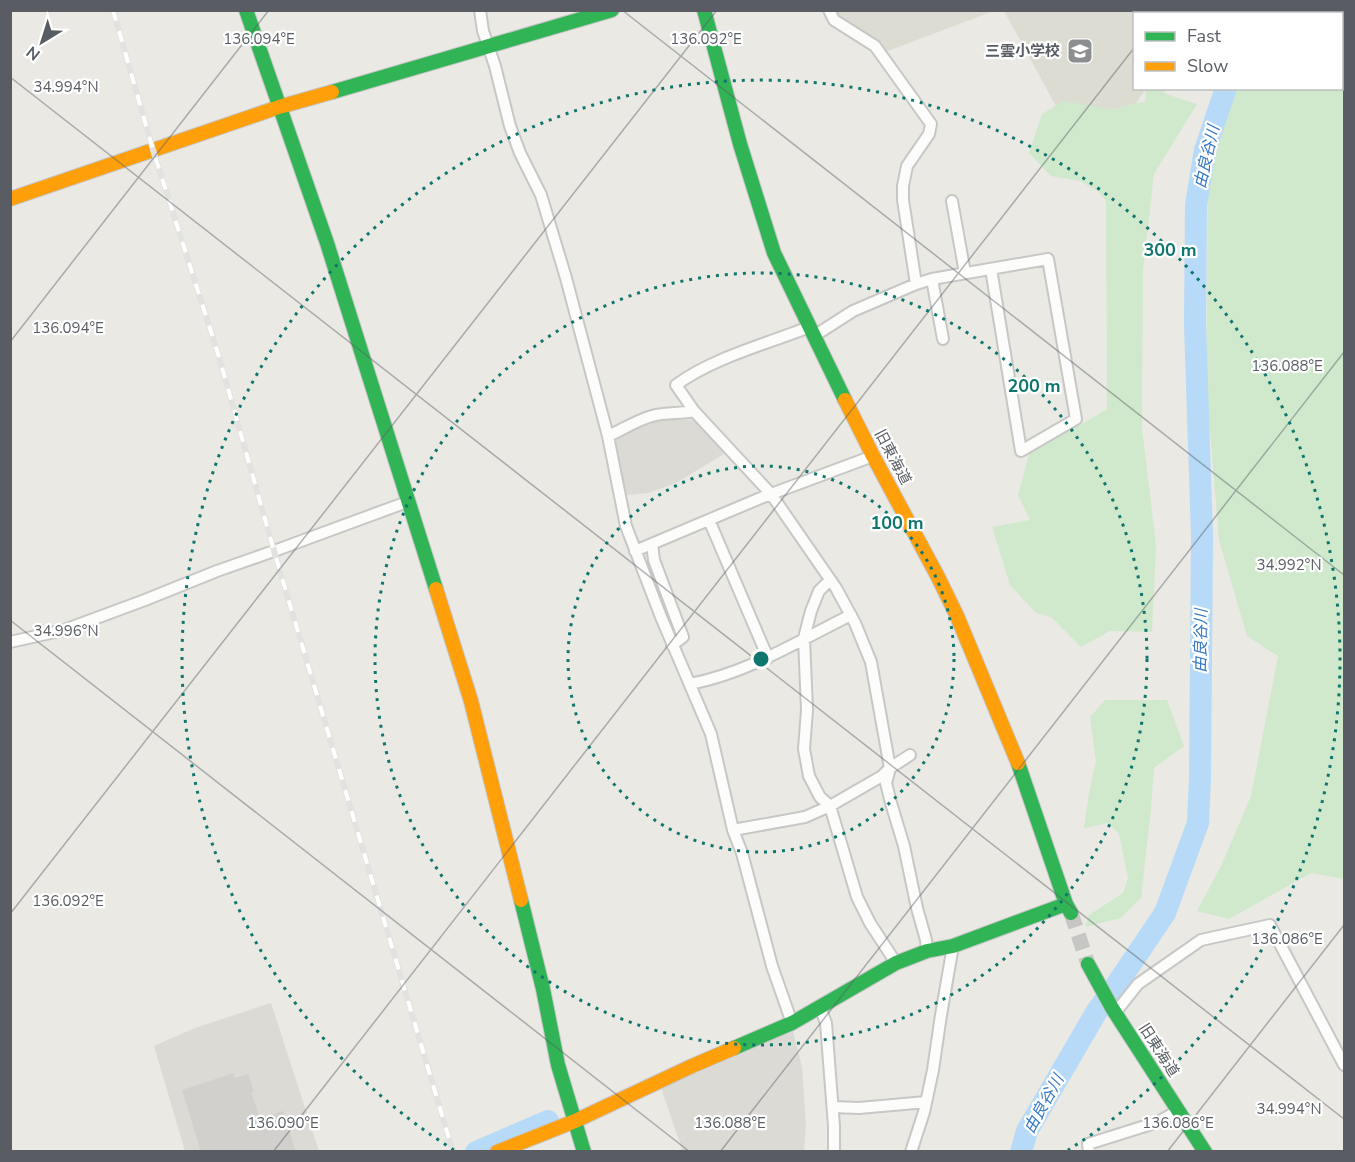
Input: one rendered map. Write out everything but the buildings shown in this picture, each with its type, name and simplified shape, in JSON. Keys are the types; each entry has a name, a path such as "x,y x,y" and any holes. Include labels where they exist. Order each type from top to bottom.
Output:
{"street":[{"path":"246,10 327,243 471,701 543,989 558,1065 584,1152"},
{"path":"480,10 483,31 495,66 510,126 520,153 541,195 566,279 608,436 626,526 672,645 711,734 733,830 742,853 772,966 792,1023"},
{"path":"10,199 279,107 612,10"},
{"name":"旧東海道","path":"704,10 743,153 774,253 873,456 957,616 1022,773 1068,908 953,946"},
{"path":"829,10 834,20 875,46 931,124 929,134 907,166 903,186 903,200 916,284"},
{"path":"952,201 965,273"},
{"path":"927,951 904,846 886,783 890,768 871,662 851,615 771,494 694,411 675,385 712,363 811,331 916,284 932,279 1048,259 1076,419 1021,451 991,269"},
{"path":"932,279 943,339"},
{"path":"608,436 649,417 694,411"},
{"path":"635,551 771,494 873,456"},
{"path":"10,642 64,630 216,571 407,502"},
{"path":"710,520 768,658"},
{"path":"652,544 654,560 683,637 672,645"},
{"path":"830,580 819,591 804,638 807,710 804,749 808,776 820,797 830,806 857,897 870,923 896,963"},
{"path":"690,684 714,680 768,658 851,615"},
{"path":"733,830 806,817 882,776 910,755"},
{"path":"1114,1011 1138,984 1201,940 1270,925 1344,1065"},
{"path":"497,1152 575,1121 692,1066 792,1023 896,963 927,951 953,946 933,1070 911,1152"},
{"name":"旧東海道","path":"1088,964 1114,1011 1205,1152"},
{"path":"820,1007 826,1023 834,1152"},
{"path":"833,1107 859,1108 926,1102"},
{"path":"1089,1152 1088,1144 1158,1122 1179,1111"}],"shaded area":[{"name":"三雲小学校","path":"834,11 994,11 885,52 838,18"},
{"name":"三雲小学校","path":"1004,11 1143,11 1133,12 1133,90 1145,90 1131,110 1057,108"},
{"path":"668,417 699,421 727,452 676,483 648,493 626,495 613,438 654,418"},
{"path":"271,1003 319,1151 185,1151 154,1046 195,1028"},
{"path":"793,1031 802,1067 806,1125 804,1151 676,1151 682,1149 661,1088"}],"green space":[{"path":"1277,10 1344,11 1344,879 1311,873 1229,919 1197,911 1221,866 1251,796 1278,656 1247,636 1219,540 1206,382 1208,160 1235,90 1343,90 1343,12 1276,12"},
{"path":"1146,90 1164,90 1166,94 1197,104 1154,174 1143,270 1142,428 1156,545 1152,632 1110,631 1081,647 1051,617 1036,613 1010,585 992,527 1030,520 1018,495 1030,450 1107,409 1106,201 1098,191 1080,181 1051,176 1029,153 1042,114 1064,101 1114,110 1130,104 1145,102"},
{"path":"1105,700 1167,700 1184,746 1154,768 1141,898 1121,918 1085,927 1089,915 1123,893 1128,878 1119,834 1108,823 1084,828 1096,761 1090,717"}],"waterway":[{"name":"由良谷川","path":"1021,1152 1027,1131 1097,1011 1165,913 1198,823 1202,536 1195,324 1196,205 1205,150 1225,90"},
{"path":"476,1152 548,1121"}],"tunnel":[{"path":"1071,913 1088,964"}],"railway":[{"path":"113,10 153,150 219,357 274,551 453,1152"}],"traffic: fast":[{"path":"246,10 327,243 436,589"},
{"path":"332,92 612,10"},
{"path":"704,10 740,144 774,253 845,400"},
{"path":"1018,763 1071,913"},
{"path":"521,900 543,989 558,1065 584,1152"},
{"path":"734,1048 792,1023 896,963 927,951 953,946 1066,904"},
{"path":"1088,964 1112,1008 1205,1152"}],"traffic: slow":[{"path":"10,199 279,107 332,92"},
{"path":"845,400 957,616 1018,763"},
{"path":"436,589 471,701 521,900"},
{"path":"497,1152 575,1121 734,1048"}],"place":[{"name":"三雲小学校","path":"1080,51"}]}
